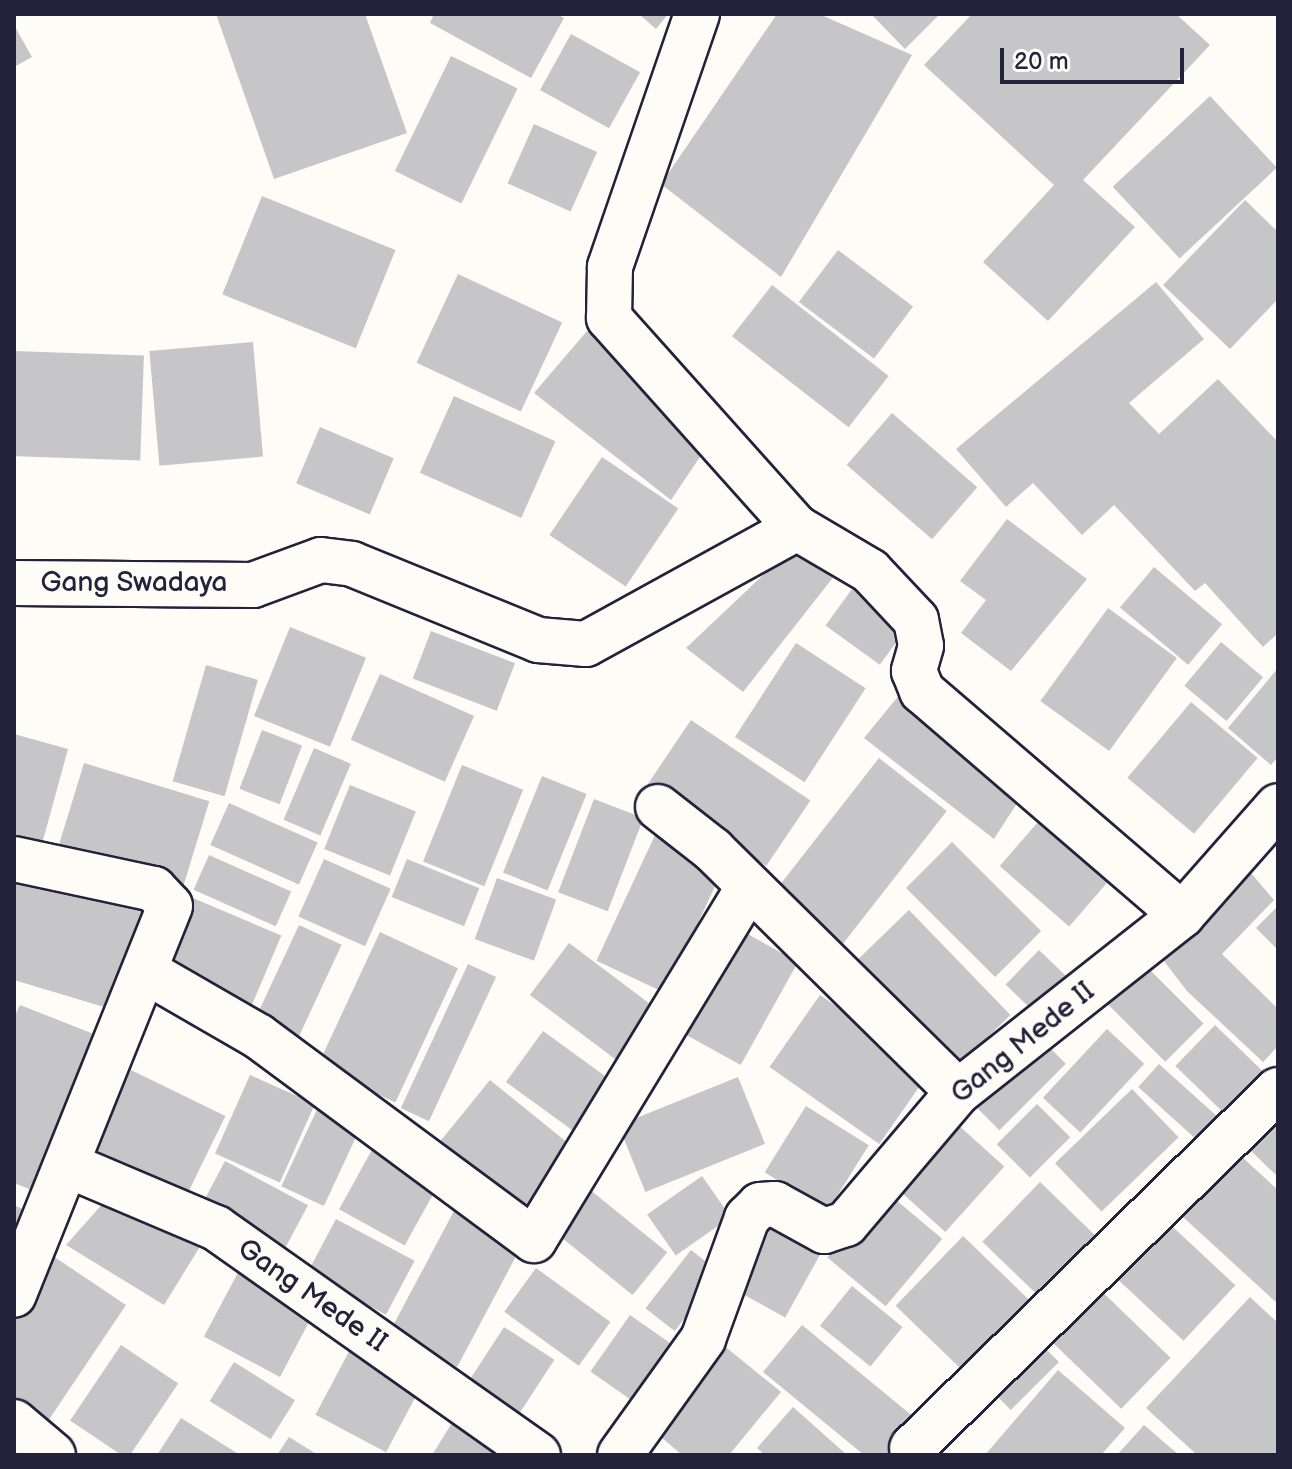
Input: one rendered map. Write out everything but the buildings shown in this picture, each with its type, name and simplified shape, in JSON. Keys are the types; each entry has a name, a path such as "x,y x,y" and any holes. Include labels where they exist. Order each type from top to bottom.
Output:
{"street":[{"path":"697,14 610,267 609,318 797,528 870,571 916,620 921,646 914,671 922,691 1182,915"},
{"name":"Gang Swadaya","path":"14,583 253,585 321,560 352,564 538,640 586,644 797,528"},
{"name":"Gang Mede II","path":"620,1455 703,1339 747,1218 760,1205 775,1204 824,1231 846,1224 958,1092 1182,915 1278,806"},
{"path":"658,807 749,887 958,1092"},
{"path":"14,859 154,889 167,898 169,913 70,1166 14,1295"},
{"path":"147,972 258,1036 534,1240 749,887"},
{"path":"912,1448 1278,1090"},
{"name":"Gang Mede II","path":"70,1166 216,1228 538,1455"},
{"path":"14,1422 53,1455"}]}
